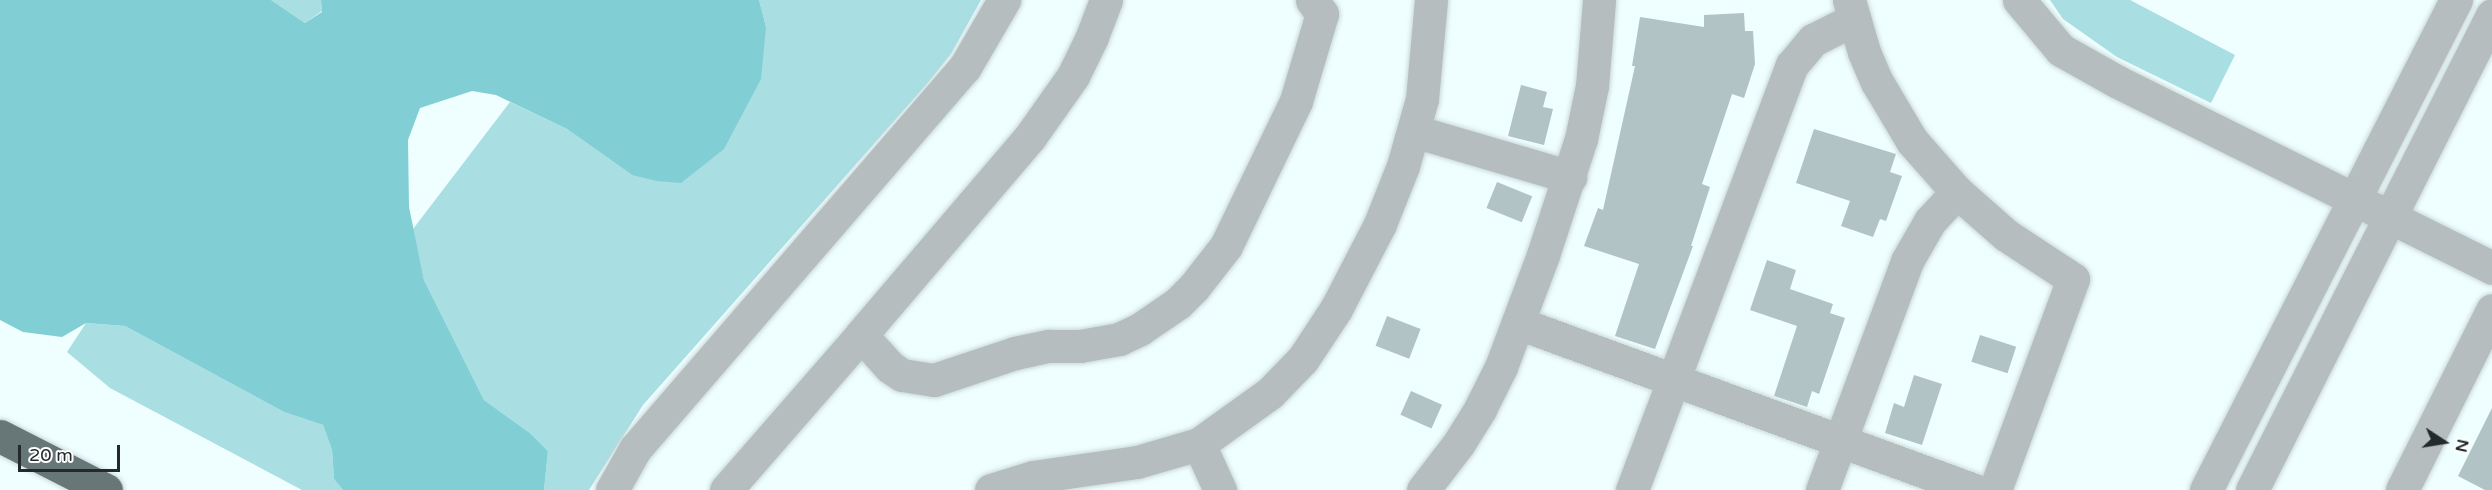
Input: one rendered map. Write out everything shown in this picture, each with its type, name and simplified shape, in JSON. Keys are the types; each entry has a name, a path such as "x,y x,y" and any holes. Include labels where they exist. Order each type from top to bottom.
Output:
{"highway":[{"path":"0,436 106,490"}],"street":[{"path":"612,490 635,449 965,67 1004,0"},
{"path":"726,490 1030,136 1073,76 1092,37 1106,0"},
{"path":"861,335 890,368 902,375 934,380 1015,353 1049,346 1080,346 1119,339 1160,316 1194,287 1226,246 1296,101 1322,14 1312,0"},
{"path":"992,490 1033,477 1137,462 1199,444 1270,393 1303,359 1321,335 1380,224 1414,131 1429,43 1431,0"},
{"path":"1423,490 1459,443 1480,409 1501,367 1518,323 1570,177 1592,86 1599,0"},
{"path":"2019,0 2061,50 2118,82 2492,268"},
{"path":"2206,490 2456,0"},
{"path":"1632,490 1792,65 1813,40 1851,10 1868,62 1893,112 1912,141 1957,192 2006,235 2073,279 1995,490"},
{"path":"2252,490 2492,15"},
{"path":"1414,131 1570,177"},
{"path":"1822,490 1907,261 1930,221 1957,192"},
{"path":"2402,490 2492,310"},
{"path":"1518,323 1974,490"},
{"path":"1199,444 1220,490"}],"shaded area":[{"path":"0,0 271,0 305,23 322,12 321,0 759,0 766,27 761,79 724,149 681,183 657,181 632,175 567,129 496,95 472,91 420,108 408,140 409,207 424,280 484,400 530,433 548,451 544,490 343,490 334,479 332,450 323,425 284,412 125,326 86,323 62,337 23,332 0,320"},
{"path":"271,0 321,0 322,11 305,23"},
{"path":"759,0 981,0 951,54 927,84 643,405 589,490 544,490 548,451 530,433 484,400 424,280 413,229 510,102 567,129 632,175 766,27"},
{"path":"2050,0 2130,0 2235,55 2211,103 2117,57 2063,19"},
{"path":"86,323 125,326 284,412 323,425 332,450 334,479 343,490 302,490 110,388 67,352"}],"building":[{"path":"1744,13 1745,31 1753,31 1755,64 1744,98 1732,94 1702,184 1710,187 1691,246 1693,246 1655,349 1615,336 1639,264 1584,246 1598,208 1603,210 1635,66 1632,66 1640,17 1704,27 1704,15"},
{"path":"1521,85 1547,92 1543,107 1553,109 1544,145 1508,136"},
{"path":"1814,129 1896,154 1890,172 1902,176 1886,221 1880,219 1873,237 1841,226 1850,201 1796,183"},
{"path":"1497,182 1532,196 1522,222 1487,208"},
{"path":"1767,260 1796,270 1790,289 1833,304 1830,313 1845,318 1819,394 1812,391 1807,407 1774,396 1797,326 1750,310"},
{"path":"1387,316 1421,329 1409,359 1376,346"},
{"path":"1980,335 2016,347 2007,373 1971,362"},
{"path":"1914,375 1942,384 1922,445 1885,433 1894,403 1904,407"},
{"path":"1411,391 1442,405 1431,429 1400,415"},
{"path":"2492,408 2492,490 2485,490 2458,476"}]}
